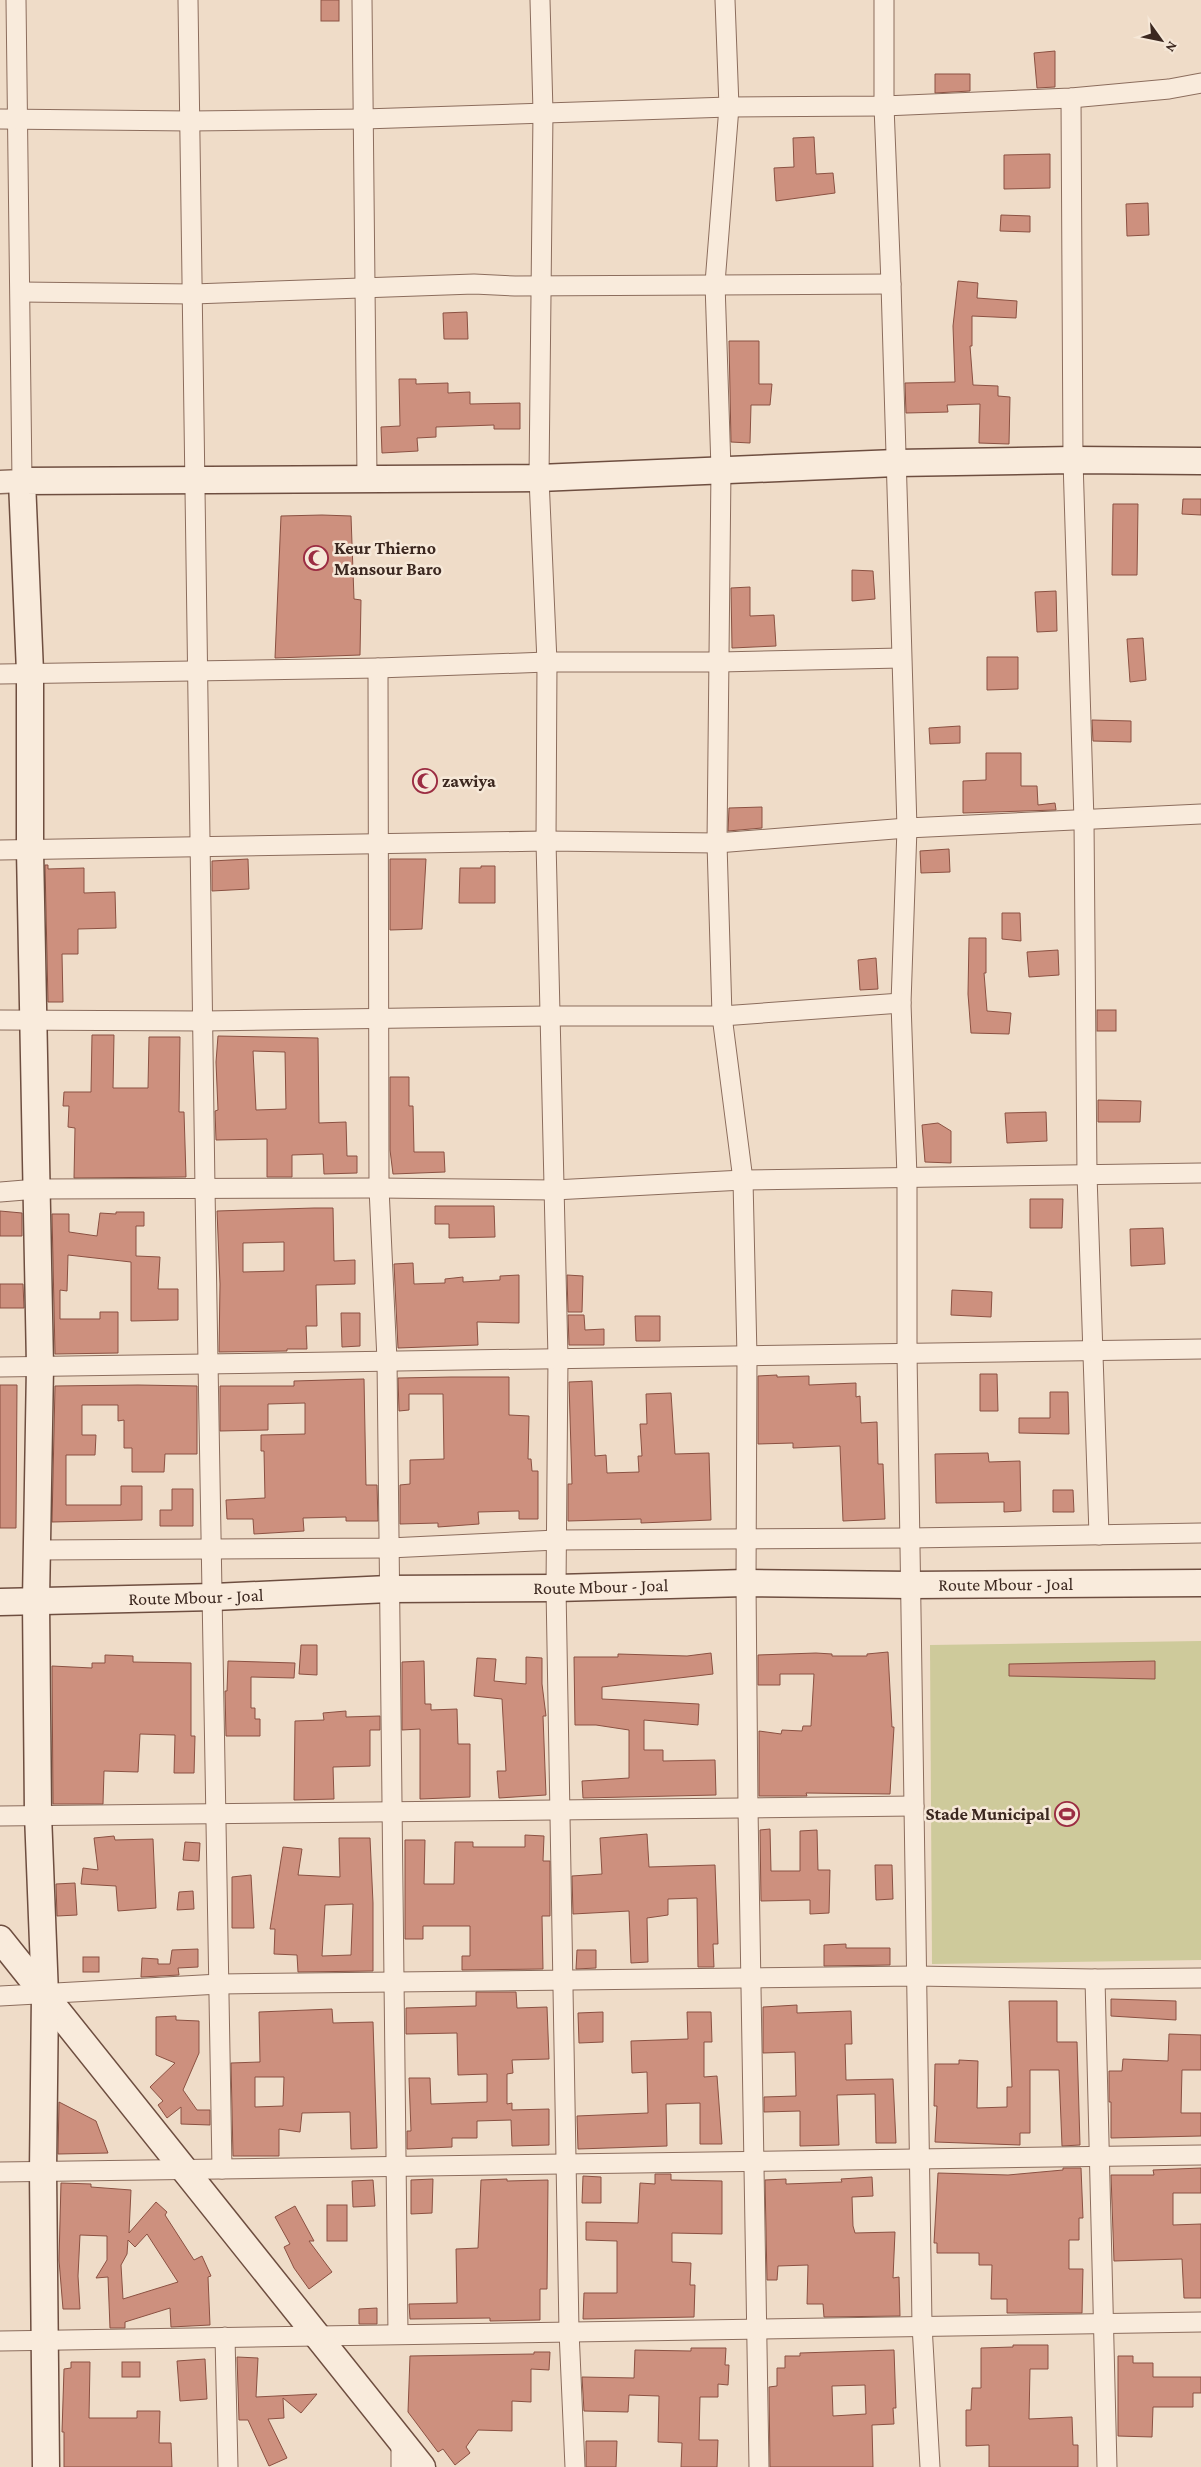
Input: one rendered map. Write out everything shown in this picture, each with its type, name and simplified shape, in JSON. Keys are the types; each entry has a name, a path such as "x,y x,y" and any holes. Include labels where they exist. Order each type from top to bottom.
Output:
{"main road":[{"path":"46,2467 43,2171 45,1995 38,1814 36,1601 40,1366 32,1019 30,672 11,481 367,477 539,478 896,463 1073,460 1201,461"},
{"name":"Route Mbour - Joal","path":"0,1602 214,1598 389,1589 556,1588 746,1583 910,1585 1201,1583"},
{"path":"0,1938 183,2169 319,2335 422,2467"}],"street":[{"path":"11,481 21,292 8,119 16,0"},
{"path":"188,0 202,847 205,1189 210,1362 222,2168"},
{"path":"362,0 367,477"},
{"path":"540,0 544,112 540,285 539,478 547,662 546,841 558,1358 556,1588 569,2331 576,2467"},
{"path":"725,0 729,107 715,283 722,469 717,843 722,1016 743,1180 747,1356 746,1583 748,1808 759,2467"},
{"path":"884,0 884,106 907,828 901,1003 907,1177 910,1585 922,2325 930,2467"},
{"path":"8,119 190,121 364,119 729,107 884,106 1071,98 1169,90 1201,83"},
{"path":"1071,98 1073,460 1084,820 1087,1175 1091,1352 1098,1535"},
{"path":"21,292 193,294 364,290 474,284 515,286 715,283 891,284"},
{"path":"0,674 30,672 378,668 547,662 720,662 901,658"},
{"path":"378,668 379,1188 387,1360 398,2334"},
{"path":"0,850 546,841 717,843 907,828 1201,814"},
{"path":"0,1020 203,1021 549,1016 722,1016 901,1003"},
{"path":"0,1192 36,1189 379,1188 554,1190 743,1180 1201,1173"},
{"path":"0,1366 1201,1349"},
{"path":"37,1550 389,1548 557,1540 910,1538 1201,1533"},
{"path":"0,1816 217,1812 560,1811 914,1806"},
{"path":"0,1996 220,1984 751,1977 916,1976 1095,1980 1201,1978"},
{"path":"1095,1980 1101,2156 1107,2467"},
{"path":"0,2172 1201,2155"},
{"path":"0,2341 1201,2322"},
{"path":"225,2337 228,2467"},
{"path":"401,2439 401,2467"}],"shaded area":[{"name":"Stade Municipal","path":"1201,1641 1201,1960 932,1964 930,1645"}],"building":[{"path":"321,0 339,0 339,21 321,21"},
{"path":"1055,51 1055,87 1037,88 1034,53"},
{"path":"935,74 970,74 970,91 935,93"},
{"path":"814,137 816,174 833,173 835,193 776,201 774,168 794,167 793,138"},
{"path":"1050,154 1050,188 1004,189 1004,155"},
{"path":"1148,203 1149,235 1127,236 1126,204"},
{"path":"1001,215 1030,216 1030,232 1000,231"},
{"path":"958,281 978,283 977,298 1017,301 1016,318 972,316 972,346 970,346 973,385 998,386 998,396 1010,397 1009,444 979,443 980,404 947,405 948,412 906,413 905,383 955,382 953,326"},
{"path":"467,312 468,339 444,339 443,313"},
{"path":"729,341 759,341 759,384 772,384 770,405 751,405 750,443 731,442"},
{"path":"399,379 416,379 416,384 448,383 448,393 470,392 470,404 520,403 520,429 494,429 494,425 436,427 436,437 417,438 418,451 382,453 381,427 400,426"},
{"path":"1183,499 1201,499 1201,515 1182,514"},
{"path":"1113,504 1138,504 1137,575 1112,575"},
{"name":"Keur Thierno Mansour Baro","path":"281,516 351,516 354,599 361,600 360,655 275,658"},
{"path":"852,570 873,571 875,599 852,601"},
{"path":"750,587 750,616 774,615 776,646 732,648 731,588"},
{"path":"1056,591 1057,631 1037,632 1035,592"},
{"path":"1143,638 1146,680 1130,682 1127,639"},
{"path":"987,657 1018,657 1018,689 987,690"},
{"path":"1092,720 1131,721 1131,742 1093,741"},
{"path":"960,726 960,743 930,744 929,728"},
{"path":"986,753 1021,753 1021,786 1037,786 1038,805 1055,803 1056,810 963,813 963,781 986,780"},
{"path":"762,807 762,828 728,831 729,808"},
{"path":"949,849 950,872 921,873 920,851"},
{"path":"248,859 249,889 212,891 212,861"},
{"path":"390,859 426,859 422,929 390,930"},
{"path":"45,865 48,865 48,869 84,868 84,893 115,892 116,928 78,929 78,954 62,954 63,1002 48,1002"},
{"path":"481,866 495,866 495,903 459,903 460,868 481,868"},
{"path":"1002,913 1020,913 1021,941 1002,939"},
{"path":"969,938 986,938 986,973 984,973 987,1011 1011,1013 1009,1034 971,1033 968,994"},
{"path":"1058,950 1059,975 1029,977 1027,952"},
{"path":"876,958 878,989 860,990 858,960"},
{"path":"1097,1010 1116,1010 1116,1031 1097,1031"},
{"path":"92,1035 114,1035 113,1088 148,1088 149,1037 180,1037 179,1112 184,1112 186,1177 74,1178 75,1128 68,1127 69,1106 63,1106 64,1092 91,1092"},
{"path":"218,1036 318,1038 319,1123 346,1122 347,1156 357,1156 357,1173 324,1174 323,1154 292,1155 292,1177 267,1177 267,1139 216,1140 215,1111 218,1110 216,1062","holes":["253,1051 285,1052 286,1109 256,1110"]},
{"path":"390,1077 409,1077 409,1106 413,1106 414,1152 444,1152 445,1172 393,1174 390,1150"},
{"path":"1098,1100 1141,1101 1140,1122 1098,1122"},
{"path":"1046,1112 1047,1141 1007,1143 1005,1113"},
{"path":"938,1123 951,1131 951,1163 925,1162 922,1125"},
{"path":"1030,1199 1063,1199 1062,1228 1030,1228"},
{"path":"435,1206 494,1206 495,1237 449,1238 449,1224 435,1224"},
{"path":"333,1208 334,1261 355,1260 355,1284 316,1285 317,1326 306,1326 307,1349 219,1352 220,1284 217,1211","holes":["284,1242 284,1271 243,1272 243,1243"]},
{"path":"0,1211 22,1213 22,1236 0,1236"},
{"path":"116,1212 144,1212 144,1226 136,1226 136,1256 160,1257 158,1289 178,1289 178,1320 131,1321 131,1262 68,1255 67,1291 60,1290 60,1319 100,1319 100,1312 118,1312 118,1353 55,1354 52,1214 69,1214 69,1232 97,1236 100,1213 116,1214"},
{"path":"1163,1228 1165,1264 1131,1266 1130,1229"},
{"path":"413,1263 414,1284 445,1283 445,1279 463,1277 463,1282 500,1280 500,1276 519,1275 519,1323 477,1322 478,1345 398,1348 394,1264"},
{"path":"567,1275 583,1276 582,1312 568,1312"},
{"path":"0,1284 23,1284 24,1308 0,1308"},
{"path":"952,1290 992,1292 991,1317 951,1315"},
{"path":"341,1313 360,1313 360,1346 342,1347"},
{"path":"568,1315 584,1315 585,1330 604,1329 604,1345 569,1345"},
{"path":"635,1316 660,1316 660,1341 636,1341"},
{"path":"980,1374 997,1374 998,1411 980,1411"},
{"path":"777,1375 777,1377 809,1376 809,1385 856,1383 856,1397 860,1396 861,1423 877,1422 878,1464 883,1464 885,1519 843,1521 840,1446 793,1448 793,1443 758,1444 758,1376"},
{"path":"509,1377 509,1415 529,1416 528,1459 531,1459 532,1471 538,1471 538,1519 519,1519 519,1511 478,1512 479,1524 438,1527 438,1523 400,1524 400,1485 410,1484 410,1460 444,1459 443,1394 409,1394 409,1410 399,1411 398,1378"},
{"path":"364,1379 366,1485 377,1485 378,1521 346,1521 346,1517 303,1518 304,1531 254,1534 253,1519 227,1519 226,1500 265,1498 264,1451 261,1451 261,1435 305,1434 305,1403 268,1404 268,1430 220,1431 220,1386 294,1386 294,1381"},
{"path":"592,1381 595,1456 606,1455 607,1473 639,1472 638,1456 642,1456 640,1424 647,1424 646,1394 671,1393 675,1454 709,1453 711,1520 641,1523 641,1519 568,1521 568,1484 572,1484 569,1382"},
{"path":"0,1385 17,1385 16,1528 0,1528"},
{"path":"55,1386 197,1386 197,1454 165,1454 164,1472 132,1472 132,1448 124,1448 124,1420 118,1421 118,1405 82,1405 82,1435 96,1435 95,1455 66,1455 66,1505 121,1505 121,1486 142,1486 142,1520 52,1522"},
{"path":"1050,1392 1068,1392 1069,1434 1019,1433 1019,1418 1050,1418"},
{"path":"988,1453 989,1462 1020,1461 1021,1511 1004,1512 1004,1502 936,1503 935,1454"},
{"path":"172,1489 193,1489 193,1526 160,1526 160,1510 172,1510"},
{"path":"1053,1490 1073,1490 1074,1512 1053,1512"},
{"path":"301,1645 317,1645 317,1675 299,1674"},
{"path":"888,1652 892,1727 894,1727 890,1794 806,1793 807,1796 759,1796 759,1731 781,1734 782,1730 802,1731 803,1726 811,1726 814,1674 780,1674 780,1685 758,1685 758,1655 816,1653 832,1654 832,1656 867,1656 867,1654"},
{"path":"711,1653 713,1674 602,1687 602,1699 699,1704 698,1725 644,1720 644,1750 663,1750 663,1761 715,1760 716,1795 583,1798 582,1781 629,1778 629,1730 596,1725 575,1725 574,1657 618,1657 618,1654 687,1656"},
{"path":"105,1655 133,1656 133,1662 191,1663 191,1736 195,1736 194,1773 174,1773 175,1735 140,1734 138,1772 104,1771 103,1804 53,1804 52,1666 92,1668 92,1663 105,1663"},
{"path":"526,1657 542,1658 542,1684 546,1716 543,1716 546,1795 499,1798 497,1771 506,1771 502,1699 474,1696 477,1658 496,1659 494,1681 526,1684"},
{"path":"228,1661 295,1663 294,1678 251,1677 251,1708 255,1708 255,1719 260,1719 260,1736 226,1736 225,1691 227,1691"},
{"path":"424,1661 425,1704 431,1704 431,1710 457,1709 458,1744 470,1744 470,1797 420,1799 420,1729 402,1730 402,1662"},
{"path":"1155,1661 1155,1679 1009,1676 1009,1664"},
{"path":"346,1711 346,1717 380,1716 380,1730 370,1730 370,1766 333,1767 334,1799 294,1800 295,1721 324,1720 323,1713"},
{"path":"770,1829 771,1871 800,1871 800,1831 817,1830 818,1870 830,1870 829,1913 810,1914 810,1900 761,1901 760,1830"},
{"path":"647,1834 649,1867 715,1865 718,1944 713,1944 714,1967 698,1967 697,1898 668,1899 668,1915 647,1918 648,1962 631,1963 629,1911 573,1914 572,1876 602,1874 600,1838"},
{"path":"525,1835 544,1836 543,1861 550,1861 550,1916 542,1916 543,1969 462,1970 462,1956 470,1956 470,1926 423,1926 423,1939 405,1939 405,1840 425,1840 424,1884 454,1884 455,1842 473,1842 473,1847 525,1847"},
{"path":"114,1836 115,1840 153,1839 156,1908 118,1911 116,1886 81,1884 83,1868 98,1870 94,1838"},
{"path":"339,1838 370,1838 373,1903 373,1971 298,1972 297,1955 274,1954 275,1929 270,1929 283,1847 302,1849 298,1875 340,1877","holes":["353,1904 351,1955 322,1956 325,1905"]},
{"path":"185,1842 200,1843 199,1861 183,1860"},
{"path":"875,1865 892,1865 893,1899 876,1900"},
{"path":"251,1875 254,1928 232,1928 232,1877"},
{"path":"75,1883 77,1915 57,1916 56,1884"},
{"path":"193,1891 194,1909 177,1910 179,1892"},
{"path":"846,1944 846,1948 890,1948 890,1965 824,1966 824,1945"},
{"path":"198,1949 198,1967 178,1968 179,1975 141,1977 142,1958 158,1959 158,1964 170,1964 172,1950"},
{"path":"577,1950 596,1950 596,1968 576,1969"},
{"path":"83,1957 99,1957 99,1972 83,1972"},
{"path":"476,1992 516,1992 517,2008 547,2007 549,2059 512,2060 513,2073 507,2074 507,2104 512,2103 512,2110 549,2109 549,2145 512,2146 511,2120 477,2121 477,2138 452,2138 452,2147 407,2149 407,2131 411,2131 409,2078 430,2078 431,2104 487,2102 487,2074 458,2075 457,2033 406,2034 406,2008 476,2006"},
{"path":"1111,1999 1176,2001 1176,2020 1111,2016"},
{"path":"1009,2001 1057,2001 1057,2042 1077,2042 1080,2145 1062,2146 1059,2070 1030,2070 1030,2133 1020,2133 1020,2145 935,2142 937,2106 934,2106 935,2064 959,2064 959,2060 978,2061 977,2108 1007,2107 1007,2087 1012,2087"},
{"path":"797,2005 797,2013 851,2011 852,2044 845,2044 846,2080 893,2079 896,2143 876,2143 875,2094 837,2095 839,2145 800,2146 800,2111 764,2112 764,2097 796,2096 795,2052 763,2053 763,2007"},
{"path":"332,2009 333,2023 373,2022 377,2148 351,2149 350,2112 302,2113 300,2132 279,2129 279,2156 233,2156 231,2063 260,2062 259,2012","holes":["255,2077 284,2077 283,2106 255,2107"]},
{"path":"603,2012 603,2042 579,2043 578,2013"},
{"path":"687,2012 711,2012 712,2042 704,2042 704,2077 717,2076 722,2144 700,2144 700,2103 666,2104 667,2146 578,2149 577,2116 648,2113 647,2072 632,2073 631,2041 688,2039"},
{"path":"176,2016 176,2020 199,2021 199,2053 183,2090 197,2110 210,2110 210,2125 181,2124 181,2107 167,2118 158,2105 163,2101 150,2087 175,2063 156,2055 156,2017"},
{"path":"1169,2034 1201,2035 1201,2070 1182,2070 1181,2113 1201,2113 1201,2136 1111,2138 1109,2071 1122,2071 1123,2059 1168,2061"},
{"path":"59,2102 96,2121 108,2153 58,2154"},
{"path":"1063,2168 1081,2168 1083,2218 1079,2218 1079,2240 1069,2240 1069,2269 1083,2269 1082,2313 1007,2313 1007,2299 991,2299 992,2265 979,2265 979,2253 937,2253 937,2243 934,2243 938,2173 1008,2175 1063,2170"},
{"path":"1201,2168 1201,2193 1173,2193 1173,2225 1201,2224 1201,2298 1184,2298 1182,2259 1114,2261 1111,2175 1154,2175 1153,2170"},
{"path":"655,2174 671,2174 671,2180 722,2181 722,2234 672,2233 672,2262 691,2263 690,2285 695,2285 694,2317 583,2319 584,2293 617,2293 617,2241 586,2240 586,2222 638,2223 640,2183 655,2184"},
{"path":"583,2176 601,2177 601,2203 582,2203"},
{"path":"872,2177 873,2196 852,2197 853,2226 855,2233 895,2232 893,2278 899,2277 900,2316 824,2317 823,2304 807,2304 808,2265 778,2266 777,2280 767,2280 765,2180 786,2179 786,2184 842,2182 841,2179"},
{"path":"433,2179 432,2213 411,2214 411,2180"},
{"path":"507,2179 507,2181 548,2180 547,2289 540,2289 540,2320 490,2321 490,2318 410,2319 409,2304 457,2303 456,2249 478,2248 481,2180"},
{"path":"373,2180 375,2206 353,2207 352,2181"},
{"path":"61,2183 91,2184 91,2187 131,2190 129,2233 156,2202 167,2212 165,2215 194,2260 202,2256 211,2276 208,2277 210,2325 171,2327 170,2308 125,2322 125,2328 110,2328 108,2277 96,2278 107,2260 107,2236 80,2235 78,2276 80,2309 63,2309 59,2260","holes":["147,2234 178,2282 123,2299 121,2265 127,2254 128,2240 135,2247"]},
{"path":"327,2205 347,2205 347,2241 327,2241"},
{"path":"295,2206 314,2241 309,2241 332,2272 309,2289 294,2268 284,2247 290,2244 275,2217"},
{"path":"377,2308 377,2324 359,2324 359,2309"},
{"path":"1013,2345 1048,2345 1048,2369 1030,2369 1029,2419 1072,2417 1073,2445 1078,2445 1078,2467 989,2467 989,2445 966,2446 966,2410 971,2410 972,2388 981,2388 981,2348 1013,2347"},
{"path":"691,2348 726,2348 725,2365 729,2365 728,2385 718,2384 718,2397 700,2397 699,2440 718,2440 717,2467 681,2467 682,2443 658,2442 659,2396 629,2395 628,2412 584,2411 582,2377 634,2378 635,2350 691,2351"},
{"path":"894,2350 896,2408 893,2408 894,2424 872,2425 873,2467 770,2467 769,2387 777,2386 777,2368 785,2368 785,2356 800,2356 800,2353","holes":["865,2385 866,2414 833,2416 832,2386"]},
{"path":"534,2352 550,2352 549,2370 531,2369 531,2402 512,2401 512,2431 478,2430 466,2447 470,2453 455,2465 443,2449 438,2452 408,2412 410,2356 534,2354"},
{"path":"1118,2356 1133,2356 1133,2363 1153,2363 1153,2377 1201,2377 1201,2393 1193,2393 1193,2407 1153,2407 1152,2437 1118,2436"},
{"path":"237,2357 258,2358 256,2397 317,2394 301,2413 283,2398 284,2418 268,2419 287,2458 269,2466 248,2420 239,2420"},
{"path":"205,2359 207,2399 180,2401 177,2361"},
{"path":"71,2362 90,2362 89,2418 137,2418 137,2411 160,2411 159,2443 171,2443 172,2467 64,2467 64,2432 62,2432 64,2369 71,2368"},
{"path":"122,2362 140,2362 140,2377 122,2377"},
{"path":"586,2441 617,2441 616,2467 586,2467"}],"place":[{"name":"Keur Thierno Mansour Baro","path":"316,558"},
{"name":"zawiya","path":"425,781"},
{"name":"Stade Municipal","path":"1067,1814"}]}
